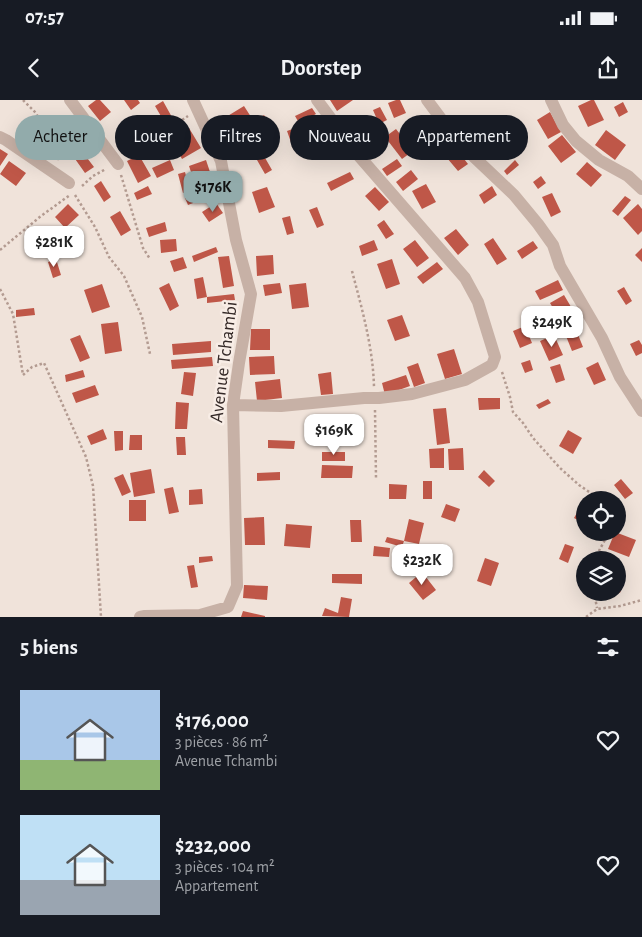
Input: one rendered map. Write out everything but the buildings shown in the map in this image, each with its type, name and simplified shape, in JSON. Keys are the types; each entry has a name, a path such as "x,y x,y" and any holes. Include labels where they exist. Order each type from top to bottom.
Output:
{"street":[{"path":"70,100 118,164"},
{"path":"233,405 281,406 412,394 465,380 492,365 495,357 478,302 465,278 359,156 317,100"},
{"path":"427,100 448,128 475,158 514,195 553,244 560,266 602,338 620,377 642,411"},
{"path":"551,100 563,125 576,141 599,160 628,176 642,189"},
{"name":"Avenue Tchambi","path":"140,617 200,615 228,607 237,586 233,405 251,294 236,240 222,161 195,105"},
{"path":"0,137 72,188"}],"path":[{"path":"23,100 36,113 60,161"},
{"path":"0,250 72,188 118,164 195,105"},
{"path":"118,164 143,248 150,259"},
{"path":"72,188 95,227 109,257 124,276 142,317 150,354"},
{"path":"352,271 365,317 374,372 376,478"},
{"path":"0,289 13,314 23,375 32,367 44,363 86,457 94,486 101,617"},
{"path":"495,357 504,374 513,412 560,468 588,491"},
{"path":"586,617 597,609 620,606 642,600"},
{"path":"596,601 597,609"}]}
